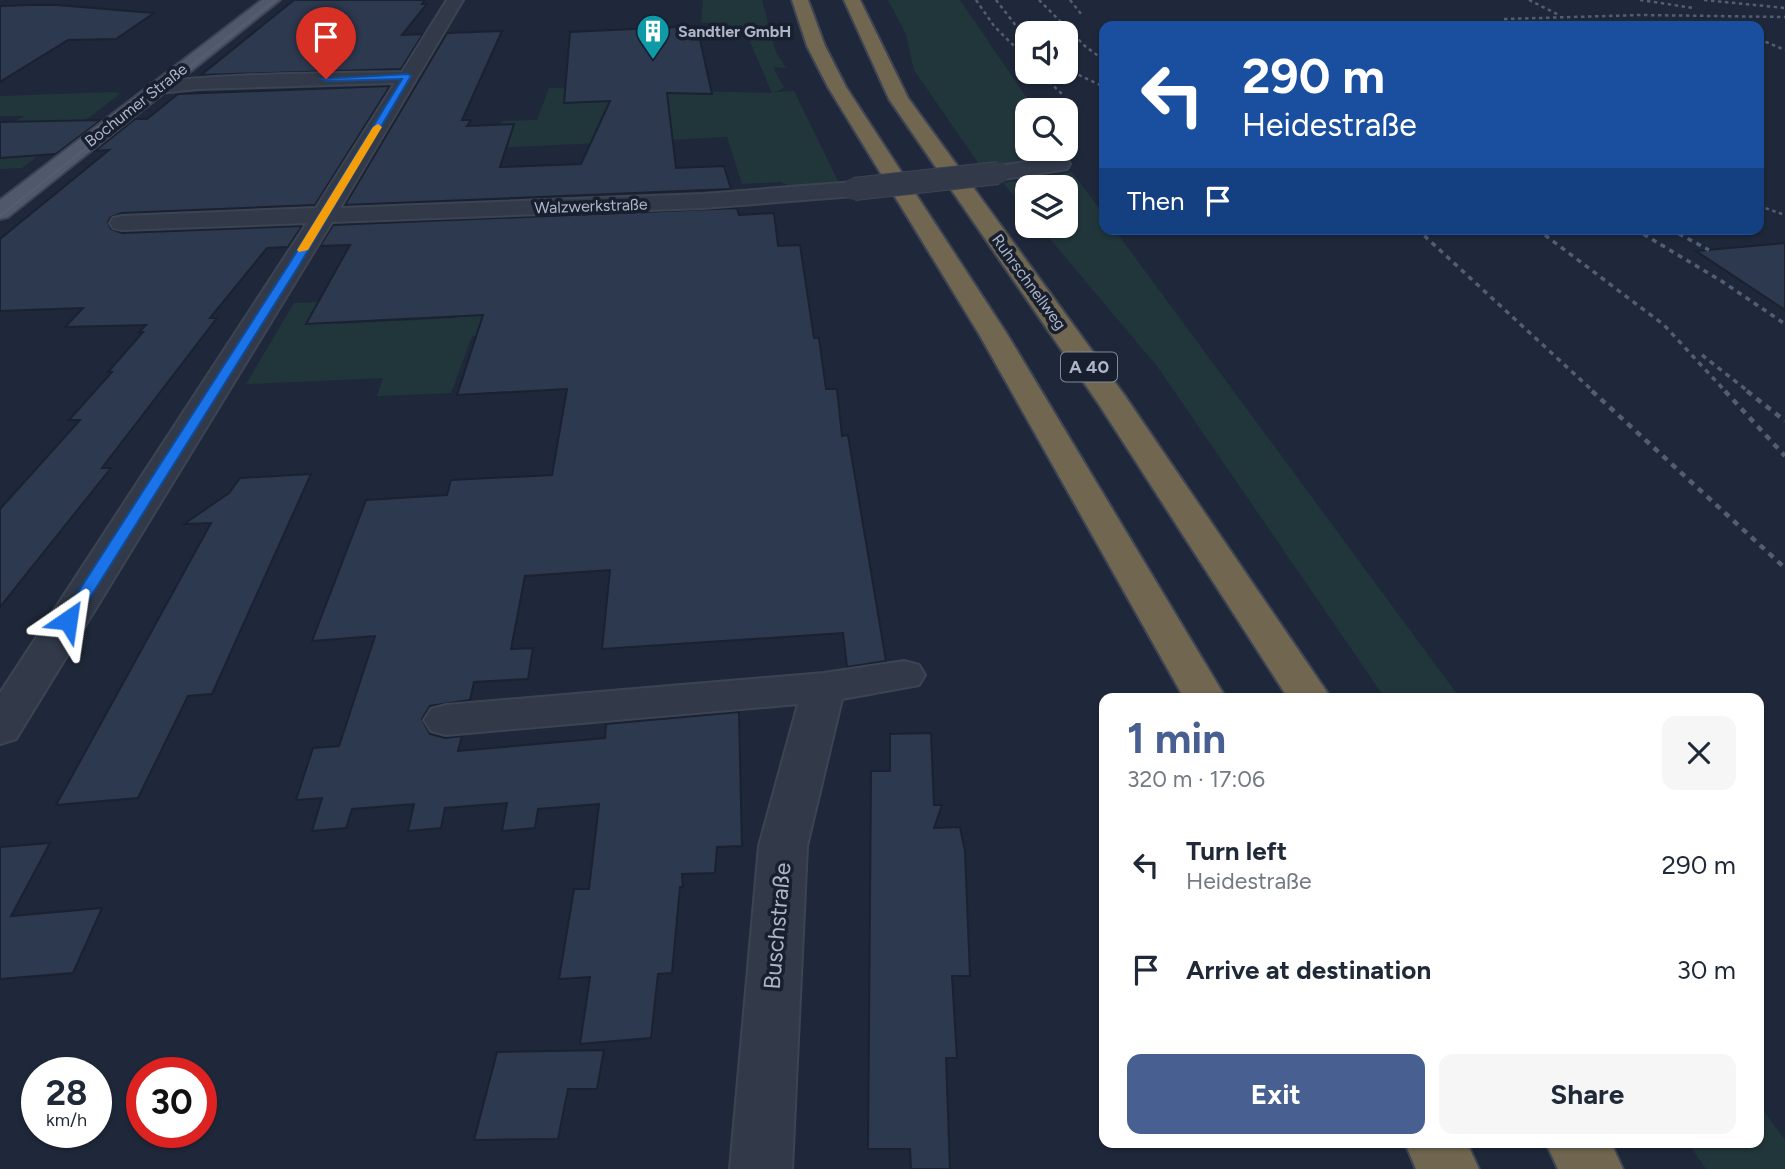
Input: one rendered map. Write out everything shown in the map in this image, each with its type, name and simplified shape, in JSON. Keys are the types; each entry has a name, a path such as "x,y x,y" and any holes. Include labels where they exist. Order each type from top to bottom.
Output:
{"highway":[{"path":"800,0 816,46 837,87 993,334 1202,693"},
{"name":"Ruhrschnellweg","path":"852,0 899,99 1114,403 1307,693"},
{"path":"1438,1148 1448,1169"},
{"path":"1579,1148 1592,1169"}],"main road":[{"name":"Bochumer Straße","path":"0,212 272,0"}],"street":[{"path":"0,728 323,216 455,0"},
{"path":"159,87 201,90 406,80"},
{"name":"Walzwerkstraße","path":"122,223 703,201 854,188 1059,164"},
{"path":"446,720 824,687 904,675"},
{"name":"Buschstraße","path":"761,1169 783,846 824,687"}],"green space":[{"path":"703,0 762,0 775,50 786,68 773,67 784,88 775,92 794,91 839,183 793,188 781,182 742,184 727,137 493,148 502,121 537,120 549,88 772,93 745,30 701,22"},
{"path":"888,0 960,0 1027,98 1015,98 1014,161 1017,164 981,167 914,70 906,34"},
{"path":"120,94 22,168 0,169 0,132 24,116 0,116 0,96"},
{"path":"1072,172 1074,175 1053,175"},
{"path":"1078,180 1099,208 1099,235 1118,235 1456,693 1382,693 1157,366 1049,238 1078,238"},
{"path":"1015,181 1015,198 1003,183"},
{"path":"347,301 336,324 456,318 464,301 572,332 472,336 451,393 377,396 383,378 246,384 294,303"},
{"path":"1764,1112 1785,1140 1785,1169 1706,1169 1691,1148 1764,1148"}],"building":[{"path":"294,0 425,0 422,4 427,4 402,35 423,34 401,69 201,75"},
{"path":"57,5 154,13 116,39 68,40 0,82 0,6"},
{"path":"697,26 712,94 667,93 676,168 724,166 731,189 345,205 447,33 502,31 462,120 471,120 467,126 514,124 500,167 581,164 610,101 564,103 570,32"},
{"path":"390,86 315,205 122,213 111,217 108,222 111,229 122,233 302,226 288,247 267,248 210,318 217,318 102,468 111,468 0,607 0,509 80,420 69,420 112,372 108,372 146,325 65,327 83,308 0,311 0,239 109,150 95,151 135,119 147,119 178,94"},
{"path":"101,120 56,154 0,158 0,122"},
{"path":"737,208 739,215 774,213 778,246 800,245 814,338 819,338 826,389 837,389 842,436 848,435 886,661 847,667 843,633 602,649 610,570 525,576 511,649 533,648 528,679 474,682 470,700 430,706 422,719 430,734 445,738 462,736 458,751 605,738 606,724 739,712 742,846 717,847 715,873 682,874 683,887 680,887 672,973 658,974 651,1038 580,1044 590,977 559,979 574,889 589,889 599,804 538,809 535,828 502,831 507,803 445,808 441,828 408,831 414,804 352,809 346,828 312,831 322,798 296,800 313,748 339,746 375,636 312,641 366,500 447,495 451,480 552,475 567,389 457,395 483,315 306,324 350,245 320,246 333,225"},
{"path":"1785,243 1785,310 1696,251"},
{"path":"311,474 212,694 188,696 138,798 56,805 211,523 184,524 229,493 240,478"},
{"path":"931,733 934,805 942,805 934,828 960,827 965,851 970,976 952,976 957,1058 946,1058 950,1169 911,1169 910,1149 868,1149 871,771 890,771 890,734"},
{"path":"50,843 11,916 102,908 73,973 0,979 0,847"},
{"path":"604,1050 597,1089 568,1089 558,1139 474,1140 497,1052"}],"tram line":[{"path":"0,216 275,0"}],"railway":[{"path":"976,0 994,26 1015,47"},
{"path":"996,0 1015,25"},
{"path":"1039,0 1099,56"},
{"path":"1070,0 1082,15"},
{"path":"1529,0 1559,15"},
{"path":"1640,0 1694,8"},
{"path":"1704,0 1785,8"},
{"path":"1504,19 1641,15 1785,17"},
{"path":"1764,41 1785,50"},
{"path":"1078,75 1099,85"},
{"path":"1052,84 1062,94"},
{"path":"1764,208 1785,215"},
{"path":"1424,235 1594,392"},
{"path":"1545,235 1664,325 1726,392"},
{"path":"1645,235 1723,282 1785,324"},
{"path":"1681,235 1709,250"},
{"path":"1702,355 1749,392"},
{"path":"1592,391 1785,568"},
{"path":"1725,391 1785,456"},
{"path":"1747,391 1785,421"}],"slow traffic":[{"path":"303,250 378,127"}],"place":[{"name":"Sandtler GmbH","path":"653,61"}],"route":[{"path":"68,620 295,264 408,76 326,79"}]}
